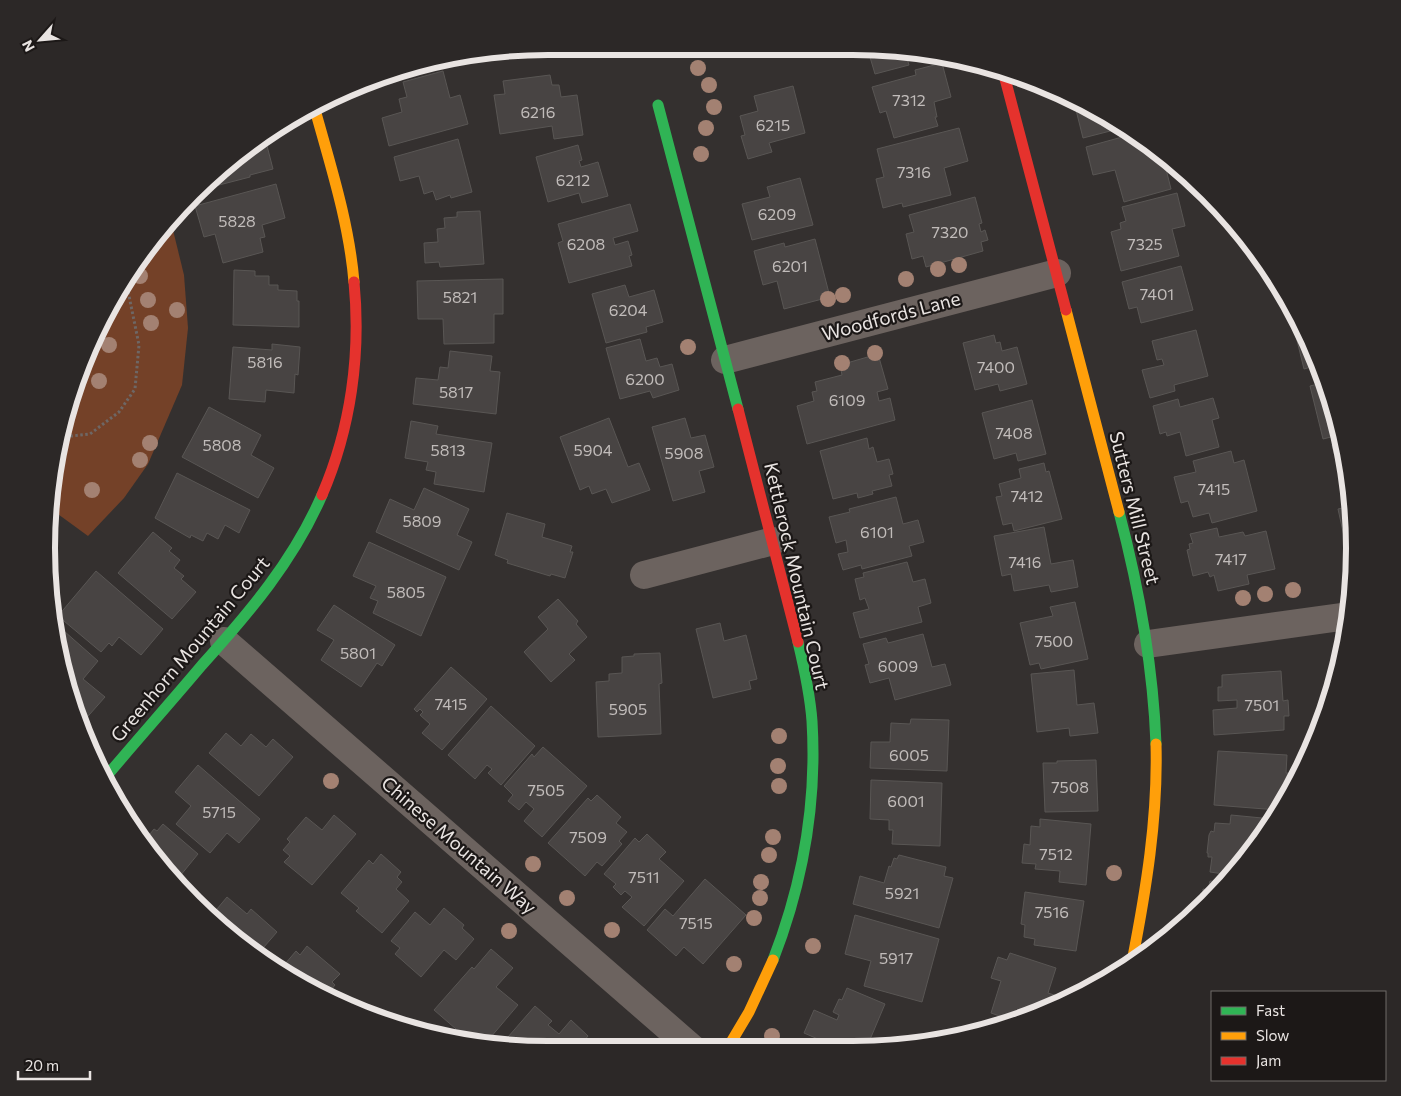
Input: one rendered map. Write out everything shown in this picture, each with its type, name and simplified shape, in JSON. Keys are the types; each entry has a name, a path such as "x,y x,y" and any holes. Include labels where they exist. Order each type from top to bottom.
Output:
{"street":[{"name":"Sutters Mill Street","path":"1006,80 1134,569 1148,644 1155,717 1156,778 1152,839 1145,899 1134,953"},
{"name":"Kettlerock Mountain Court","path":"658,106 773,541 802,658 812,720 813,776 808,831 798,885 782,938 761,989 732,1041"},
{"name":"Greenhorn Mountain Court","path":"110,773 267,590 297,545 318,504 335,461 347,416 354,370 357,324 354,270 346,224 316,113"},
{"name":"Woodfords Lane","path":"725,360 1057,273"},
{"path":"644,575 773,541"},
{"path":"1148,644 1341,617"},
{"name":"Chinese Mountain Way","path":"224,640 684,1041"}],"path":[{"path":"69,434 72,436 90,434 119,412 134,389 139,345 128,290"}],"shaded area":[{"path":"173,229 184,275 188,328 182,385 148,464 124,498 88,536 56,513 64,452 72,420 93,359 121,301 138,274"}],"building":[{"path":"870,56 907,58 909,65 875,74"},
{"path":"942,63 951,97 934,102 938,126 894,138 886,111 880,113 872,87 916,75 915,70"},
{"path":"443,71 450,98 460,95 468,124 389,146 382,118 402,112 399,99 407,97 403,82"},
{"path":"550,75 552,85 559,85 561,97 577,95 583,135 554,139 552,126 500,134 494,95 505,94 503,81"},
{"path":"793,86 805,133 769,143 772,152 748,159 741,136 745,135 740,116 758,111 754,96"},
{"path":"1076,110 1100,121 1114,130 1083,138"},
{"path":"959,128 968,161 944,168 951,195 903,207 902,203 883,208 876,179 884,177 877,149"},
{"path":"1124,136 1166,167 1171,189 1124,202 1115,170 1093,175 1086,147"},
{"path":"458,139 472,192 451,198 450,195 436,200 433,191 424,194 419,176 400,181 394,157"},
{"path":"266,144 273,169 250,175 250,177 212,187"},
{"path":"578,145 582,160 579,161 581,167 598,162 608,196 582,203 579,193 548,202 536,157"},
{"path":"800,178 813,225 752,240 742,204 770,197 767,187"},
{"path":"276,184 285,218 262,225 265,237 260,238 263,252 223,263 215,234 204,237 195,206"},
{"path":"1177,193 1185,226 1172,229 1179,256 1121,271 1111,232 1121,229 1120,223 1126,221 1122,207"},
{"path":"975,197 982,223 979,224 981,232 985,230 988,240 981,242 983,251 926,267 923,256 912,259 906,234 914,232 909,215"},
{"path":"630,204 638,231 613,238 615,245 628,241 632,255 629,256 632,266 569,283 558,243 563,241 558,224"},
{"path":"480,211 484,264 440,267 439,262 425,263 424,243 438,242 437,229 445,228 444,218 457,217 457,212"},
{"path":"815,239 830,297 784,309 777,281 763,285 754,251 784,243 785,247"},
{"path":"1181,266 1193,310 1141,323 1137,307 1129,309 1122,282"},
{"path":"234,270 255,271 255,276 269,276 269,285 278,285 278,290 297,291 299,327 233,325"},
{"path":"503,279 503,314 494,314 494,343 444,344 443,319 418,319 417,281"},
{"path":"625,285 629,297 654,290 663,322 646,327 647,332 606,343 592,294"},
{"path":"1294,328 1311,367 1304,369"},
{"path":"1196,330 1208,376 1174,385 1175,391 1150,398 1142,370 1164,365 1162,359 1157,360 1152,341"},
{"path":"994,335 996,343 1000,342 1002,351 1017,347 1027,384 1000,391 998,384 975,390 963,343"},
{"path":"640,339 646,361 657,358 660,367 672,364 679,390 653,398 650,391 620,399 606,348"},
{"path":"272,344 300,347 298,375 295,374 294,393 266,390 265,402 229,399 233,347 272,350"},
{"path":"450,351 492,356 490,371 500,372 496,414 413,404 416,378 438,380 440,367 448,368"},
{"path":"878,354 888,389 877,392 879,401 890,398 895,420 807,444 797,406 814,401 812,392 817,391 815,382 842,375 840,365"},
{"path":"1318,384 1333,436 1323,439 1310,386"},
{"path":"1213,398 1219,418 1212,420 1219,447 1186,456 1180,432 1167,436 1166,432 1160,434 1153,406 1178,399 1180,407"},
{"path":"1032,400 1046,454 1018,461 1016,453 994,459 982,413"},
{"path":"209,407 261,435 251,455 274,468 258,498 182,457"},
{"path":"609,418 628,467 639,463 650,490 612,503 606,489 592,494 589,486 580,490 560,437"},
{"path":"685,418 691,438 705,435 714,467 699,471 705,492 673,501 652,427"},
{"path":"411,421 438,426 436,434 492,443 484,492 434,484 436,472 426,470 428,462 405,458"},
{"path":"867,438 869,449 873,447 877,462 889,459 893,474 889,475 892,486 872,491 873,494 858,498 857,493 833,499 820,451"},
{"path":"1335,444 1342,484 1332,445"},
{"path":"1231,451 1234,463 1244,460 1257,511 1212,523 1209,513 1193,517 1188,501 1181,503 1174,477 1196,472 1193,461"},
{"path":"1044,463 1046,472 1049,471 1062,519 1014,531 1012,523 1003,525 996,497 1002,496 999,484 1021,478 1019,469"},
{"path":"177,473 250,510 239,533 225,525 218,539 207,533 203,541 191,535 190,538 155,518"},
{"path":"424,488 469,509 457,535 472,542 459,570 376,532 390,499 414,510"},
{"path":"896,497 903,524 918,520 924,542 909,546 912,556 862,569 861,565 843,570 838,554 848,552 846,540 836,543 829,517 850,512 849,509"},
{"path":"1344,508 1346,545 1338,509"},
{"path":"507,513 545,524 542,537 572,546 570,552 573,552 565,578 551,574 550,576 507,563 508,560 495,555"},
{"path":"1044,527 1051,564 1073,560 1078,587 1051,592 1049,585 1014,591 1011,574 1002,576 994,536"},
{"path":"1217,528 1219,537 1243,532 1245,536 1266,531 1275,569 1247,575 1249,584 1218,591 1214,575 1210,577 1208,572 1193,576 1187,550 1190,549 1189,544 1193,543 1190,534"},
{"path":"153,532 172,548 169,551 180,560 174,568 184,576 181,579 196,592 172,619 118,573"},
{"path":"369,542 446,577 421,636 373,613 378,601 370,598 376,586 353,576"},
{"path":"907,562 913,582 925,579 931,603 918,607 922,622 860,638 853,613 869,609 865,598 860,600 855,579 864,577 863,573"},
{"path":"96,571 163,629 141,655 119,637 112,646 109,643 101,652 60,618 59,614"},
{"path":"558,599 578,621 576,624 587,637 569,654 575,660 551,682 524,652 548,629 538,617"},
{"path":"1075,602 1088,659 1041,669 1039,663 1030,665 1020,623 1053,616 1050,607"},
{"path":"334,605 395,645 382,666 377,663 361,687 321,660 334,640 317,630"},
{"path":"720,623 724,641 746,635 757,679 749,681 751,689 713,698 696,629"},
{"path":"64,631 98,661 83,679 105,697 86,719 72,676 62,633"},
{"path":"923,634 932,667 945,664 951,685 895,700 889,678 870,683 865,665 869,664 863,644 886,638 888,643"},
{"path":"660,653 662,683 659,684 661,734 598,737 596,682 609,681 609,674 622,673 622,657 634,656 634,654"},
{"path":"451,667 487,699 442,750 422,733 430,724 420,715 423,712 420,709 417,712 414,709"},
{"path":"1074,670 1077,705 1094,703 1098,733 1070,736 1069,728 1037,732 1031,674"},
{"path":"1281,671 1283,701 1288,700 1289,716 1284,716 1284,730 1214,735 1213,710 1237,708 1237,700 1218,701 1218,687 1222,687 1222,675"},
{"path":"491,706 535,746 501,785 488,773 492,769 487,765 475,779 448,755"},
{"path":"911,719 949,720 947,771 870,768 871,742 890,742 891,723 910,724"},
{"path":"226,733 241,746 251,734 266,747 273,739 293,757 259,796 209,753"},
{"path":"543,747 587,786 542,837 524,821 534,809 526,802 519,810 508,801 513,795 504,786 532,754 534,757"},
{"path":"1218,751 1287,755 1286,773 1291,773 1271,809 1214,805"},
{"path":"1096,760 1098,811 1045,812 1043,763"},
{"path":"198,765 260,819 239,843 227,833 210,853 176,824 191,806 175,792"},
{"path":"871,780 942,783 940,846 892,844 893,830 889,830 889,820 870,819"},
{"path":"597,795 621,817 616,823 627,832 619,841 622,844 602,866 597,862 585,876 548,843 588,798 591,801"},
{"path":"334,815 356,834 312,885 284,862 290,856 283,850 290,842 287,839 306,817 322,830"},
{"path":"1231,815 1262,818 1261,822 1263,822 1223,874 1210,872 1212,857 1208,857 1207,853 1209,835 1211,831 1214,832 1215,823 1230,824"},
{"path":"1040,819 1091,824 1086,885 1059,882 1060,871 1035,869 1036,864 1022,863 1024,844 1030,845 1031,826 1040,827"},
{"path":"163,824 198,854 180,876 185,882 177,873 148,836 154,829 157,831"},
{"path":"647,834 666,852 659,859 684,881 644,926 622,907 632,897 625,891 621,895 613,887 616,884 604,874 635,838 639,842"},
{"path":"381,854 401,872 397,877 402,882 396,889 409,901 382,933 356,911 359,908 341,893 369,860 373,864"},
{"path":"899,855 946,867 944,876 953,878 939,928 853,904 860,876 884,883 889,866 891,867 894,858 897,859"},
{"path":"705,879 746,915 703,964 684,947 676,956 647,930 665,909 673,916"},
{"path":"1210,881 1216,881 1200,899 1203,889 1208,890"},
{"path":"1025,892 1084,901 1076,951 1034,945 1035,939 1024,937 1025,925 1021,924"},
{"path":"227,897 247,914 251,909 277,932 262,949 215,912"},
{"path":"444,908 464,925 462,928 474,939 456,960 444,950 421,977 395,954 400,948 391,941 415,912 430,925"},
{"path":"855,915 939,939 922,1002 864,986 871,961 845,954"},
{"path":"307,946 340,974 332,982 335,985 331,990 284,965 296,951 300,955"},
{"path":"491,949 513,968 496,987 518,1005 490,1038 453,1032 456,1029 434,1010 472,967 474,969"},
{"path":"1010,953 1056,968 1048,993 1057,996 1003,1017 991,1013 1001,981 991,978 998,957 1007,960"},
{"path":"847,988 885,1004 870,1040 822,1041 804,1033 814,1010 837,1020 839,1015 833,1012 839,999 842,1000"},
{"path":"535,1006 552,1021 548,1025 559,1034 571,1020 588,1036 584,1041 506,1039"}],"traffic: fast":[{"path":"658,105 738,409"},
{"path":"110,773 237,626 269,585 298,542 322,495"},
{"path":"1119,512 1133,569 1144,627 1152,685 1156,744"},
{"path":"773,960 800,872 810,812 813,752 812,721 798,642"}],"traffic: slow":[{"path":"316,113 348,237 354,282"},
{"path":"1066,310 1119,512"},
{"path":"1134,953 1153,827 1156,744"},
{"path":"732,1041 749,1012 773,960"}],"traffic: jam":[{"path":"1005,79 1066,310"},
{"path":"322,495 340,444 352,390 356,336 354,282"},
{"path":"738,409 798,642"}]}
